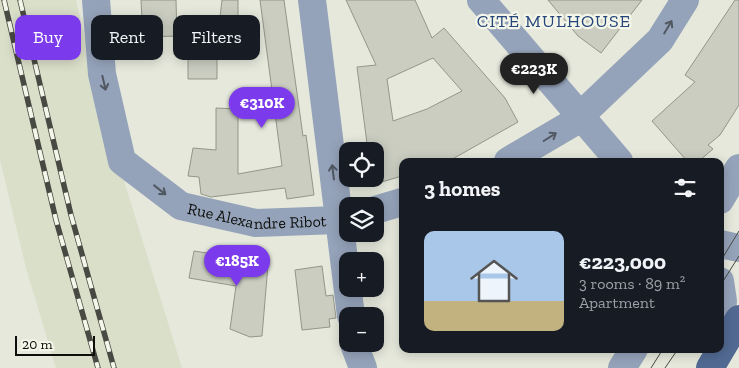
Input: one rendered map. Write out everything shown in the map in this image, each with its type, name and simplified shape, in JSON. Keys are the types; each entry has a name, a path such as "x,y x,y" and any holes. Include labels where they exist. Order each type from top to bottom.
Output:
{"main road":[{"path":"724,344 739,319"},
{"path":"710,368 719,353"}],"street":[{"name":"Rue Alexandre Ribot","path":"96,0 102,74 122,161 181,206 256,223 339,219"},
{"path":"312,0 340,197"},
{"path":"481,0 616,158"},
{"path":"513,158 571,124 580,116 660,40 685,0"},
{"path":"724,193 739,168"},
{"path":"384,207 399,203"},
{"path":"345,242 349,307"},
{"path":"724,245 739,248"},
{"path":"622,368 631,353"},
{"path":"698,368 706,353"}],"shaded area":[{"path":"0,0 76,0 79,15 15,15 15,60 81,60 81,22 99,100 182,368 56,368 26,268 0,160"}],"building":[{"path":"141,0 176,0 176,15 173,15 173,36 163,36 163,15 142,15"},
{"path":"222,0 238,0 238,15 220,15"},
{"path":"260,0 284,0 303,136 306,135 314,195 287,199 285,188 211,197 201,194 199,177 188,176 193,148 216,150 216,108 238,109 238,174 282,166"},
{"path":"346,0 415,0 432,38 444,28 505,98 518,122 454,158 399,158 399,177 384,181 384,142 367,142 357,67 376,65","holes":["433,58 462,91 427,109 393,121 387,79"]},
{"path":"548,0 642,0 601,53 578,36"},
{"path":"735,0 739,0 739,105 720,135 708,145 713,149 702,158 684,158 652,121 695,82 685,75"},
{"path":"188,60 217,60 217,79 188,79"},
{"path":"194,251 264,262 264,266 268,265 262,336 250,337 230,329 236,286 189,278"},
{"path":"322,266 326,296 333,295 336,318 329,319 330,327 302,330 295,270"}],"tram line":[{"path":"724,255 739,231"},
{"path":"724,280 739,256"},
{"path":"651,368 660,353"},
{"path":"665,368 675,353"}],"railway":[{"path":"4,0 56,220 98,368"},
{"path":"20,0 71,215 114,368"}],"district":[{"name":"CITÉ MULHOUSE","path":"554,21"}]}
